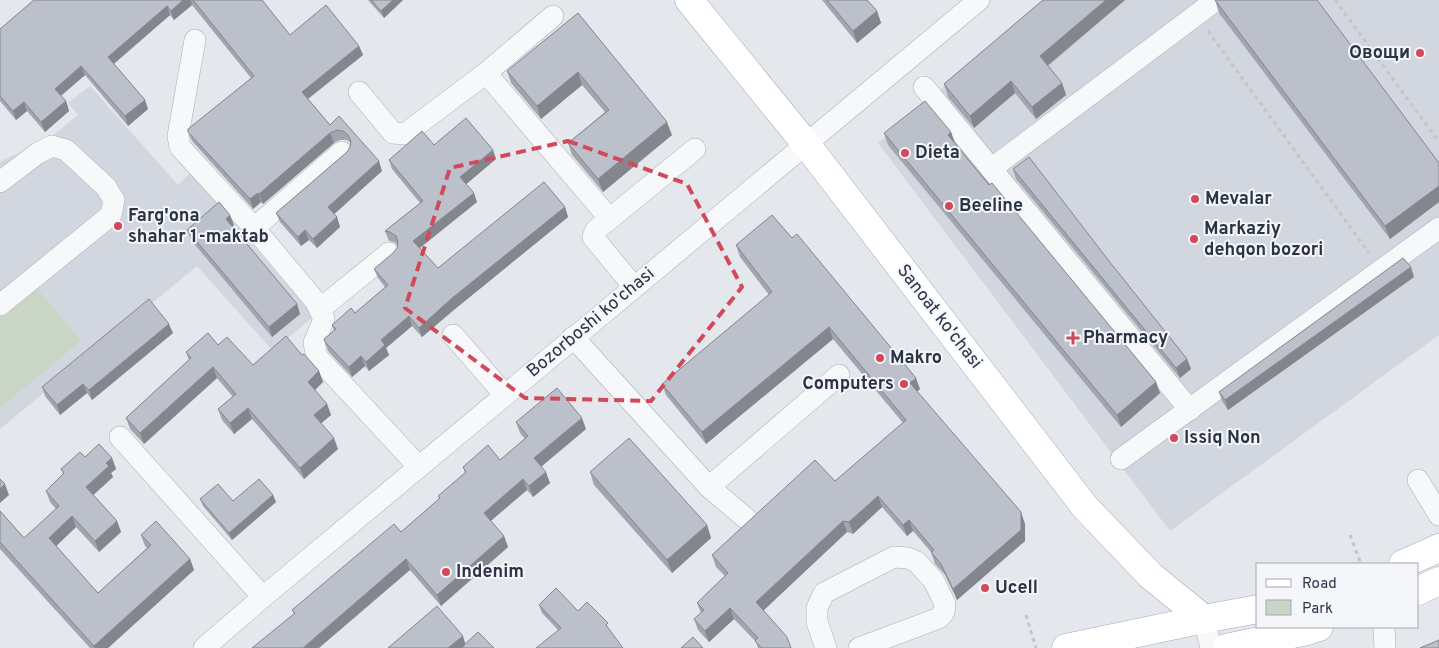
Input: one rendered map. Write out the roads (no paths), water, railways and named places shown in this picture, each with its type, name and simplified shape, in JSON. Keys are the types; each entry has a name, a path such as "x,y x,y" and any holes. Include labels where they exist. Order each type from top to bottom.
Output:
{"main road":[{"name":"Sanoat ko'chasi","path":"689,0 806,144 1085,507 1151,576 1204,619"},
{"path":"1405,563 1439,548"},
{"path":"1419,591 1439,581"},
{"path":"1066,648 1256,609"},
{"path":"1226,648 1316,628"}],"street":[{"name":"Bozorboshi ko'chasi","path":"204,648 263,596 979,0"},
{"path":"991,169 1216,0"},
{"path":"359,92 393,133 405,134 486,73 554,16"},
{"path":"195,40 178,136 180,147 254,228 316,302 324,319 314,343 317,357 419,467"},
{"path":"486,73 610,218"},
{"path":"924,87 1190,410"},
{"path":"0,182 38,152 52,146 66,150 106,187 114,200 111,215 0,305"},
{"path":"634,287 593,236 596,230 610,218 695,149"},
{"path":"254,228 342,152"},
{"path":"1121,459 1439,228"},
{"path":"320,309 389,253"},
{"path":"453,335 504,395"},
{"path":"573,338 709,487 749,521"},
{"path":"709,487 839,375"},
{"path":"120,437 263,596"},
{"path":"1418,480 1439,515"},
{"path":"826,648 817,622 817,608 824,593 894,557 908,558 917,562 934,581 945,604 944,612 938,618 859,648"},
{"path":"1204,619 1211,648"},
{"path":"1384,628 1385,648"}],"place":[{"name":"Овощи","path":"1420,53"},
{"name":"Dieta","path":"905,153"},
{"name":"Mevalar","path":"1195,199"},
{"name":"Beeline","path":"949,206"},
{"name":"Farg'ona shahar 1-maktab","path":"118,226"},
{"name":"Markaziy dehqon bozori","path":"1194,239"},
{"name":"Pharmacy","path":"1073,338"},
{"name":"Makro","path":"880,358"},
{"name":"Computers","path":"904,384"},
{"name":"Issiq Non","path":"1174,438"},
{"name":"Indenim","path":"446,572"},
{"name":"Ucell","path":"985,588"}]}
